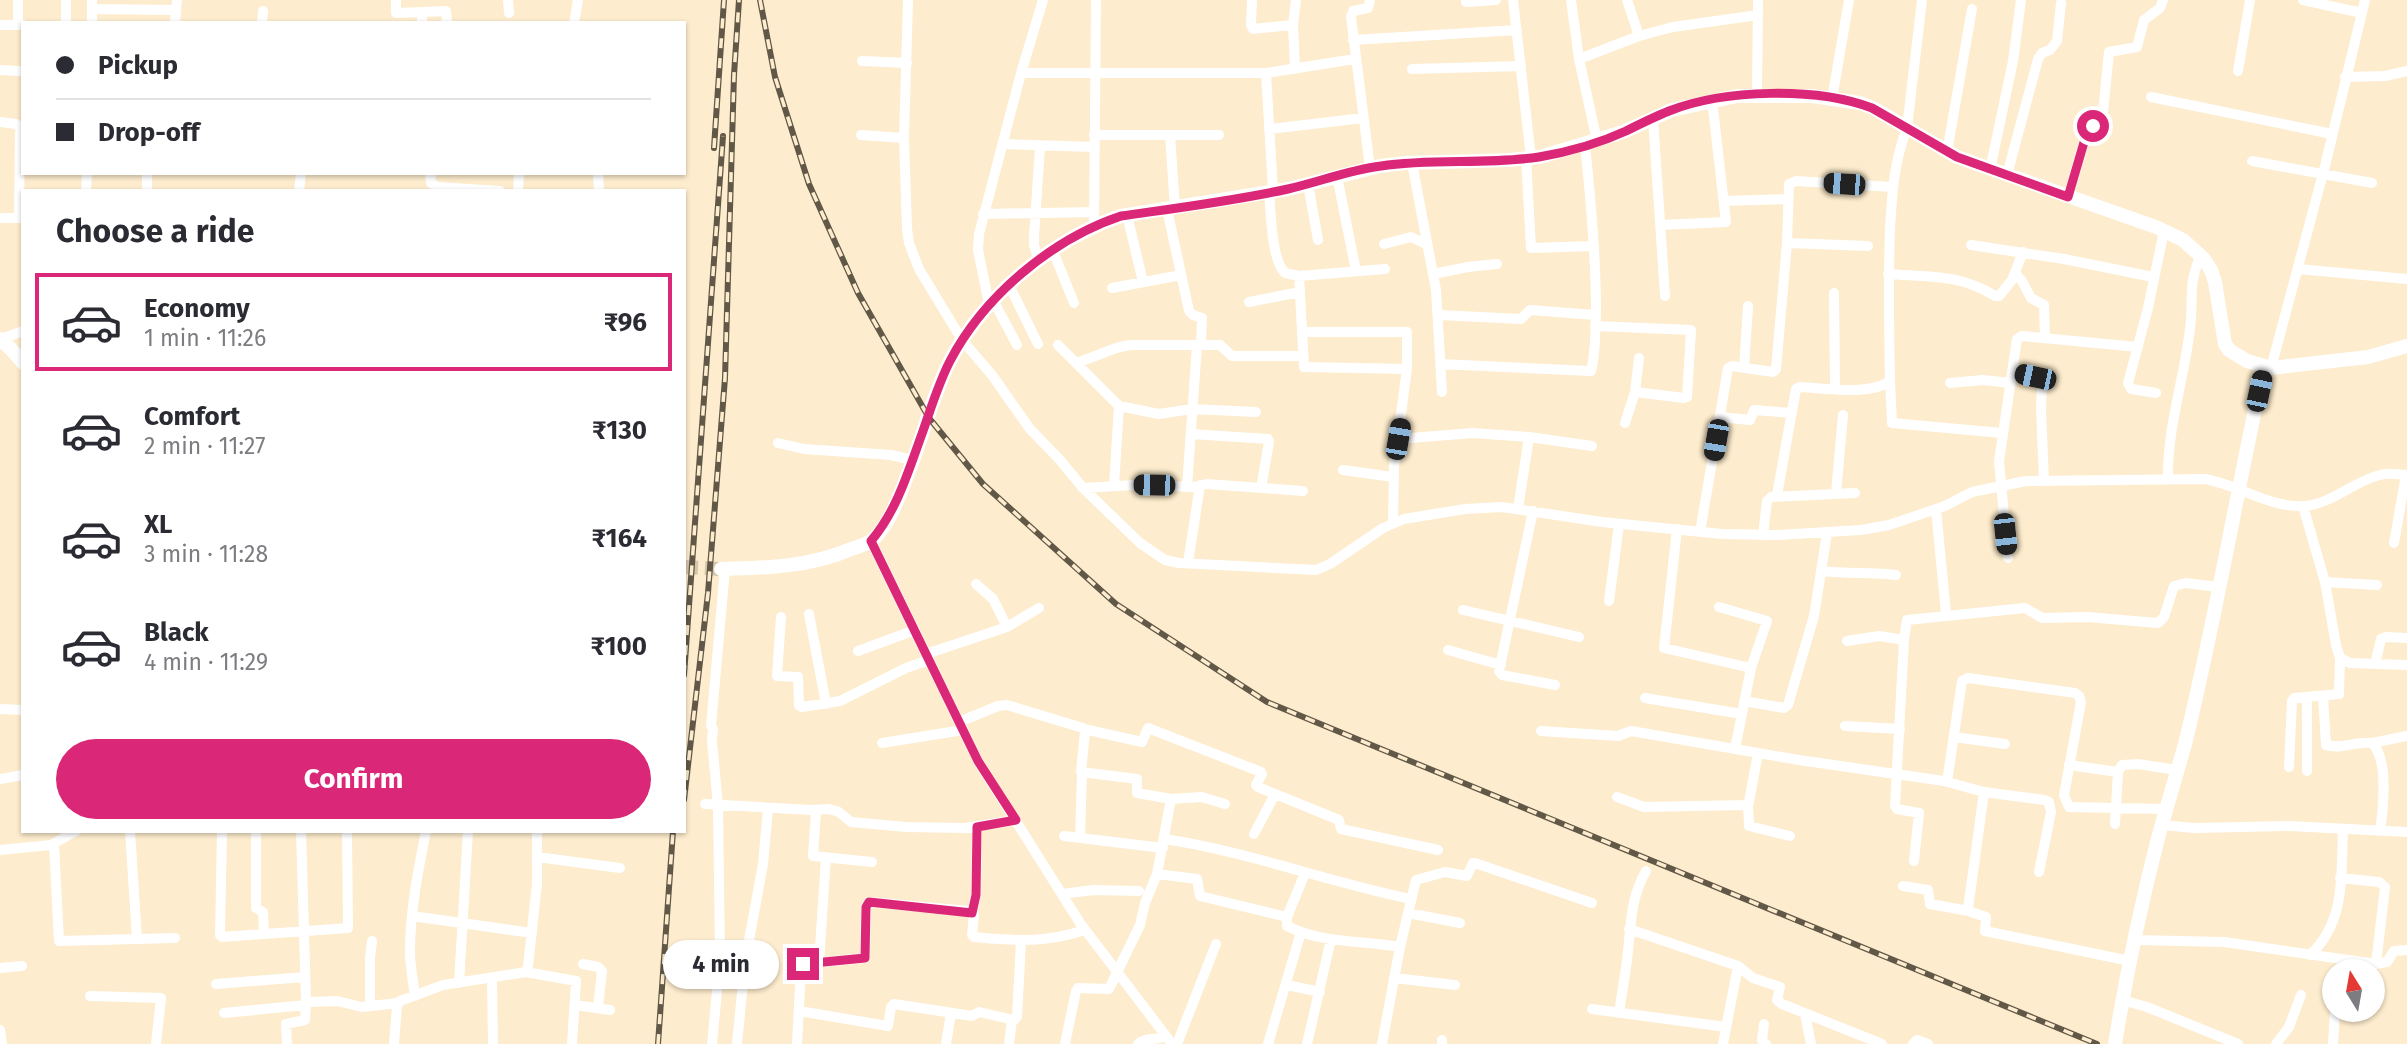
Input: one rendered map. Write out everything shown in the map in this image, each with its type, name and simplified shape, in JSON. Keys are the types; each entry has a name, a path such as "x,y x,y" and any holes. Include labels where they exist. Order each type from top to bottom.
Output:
{"street":[{"path":"0,25 20,25 18,0"},
{"path":"66,0 66,21"},
{"path":"396,0 397,14 422,18 446,11 447,21"},
{"path":"508,0 509,13"},
{"path":"574,21 578,0"},
{"path":"908,0 905,203 909,243 919,269 962,340 992,375 1030,429 1083,488 1140,543 1165,560 1317,570 1404,519 1465,509 1502,507 1533,510 1619,524 1700,532 1763,535 1827,533 1889,525 1936,509 1972,492 2001,485 2044,481 2205,479 2267,500 2303,506 2325,500 2378,475 2407,475 2394,543"},
{"path":"1017,345 991,302 978,250 983,214 1042,0"},
{"path":"1094,219 1096,0"},
{"path":"1252,0 1253,29 1293,25"},
{"path":"1294,69 1293,25 1296,0"},
{"path":"1370,0 1368,8 1352,14 1355,59 1370,168"},
{"path":"1466,2 1496,0"},
{"path":"1513,0 1529,158 1531,248 1594,246"},
{"path":"1440,364 1590,372 1592,369 1595,320 1591,143 1571,0"},
{"path":"1627,0 1639,36"},
{"path":"1757,94 1758,0"},
{"path":"1832,99 1849,0"},
{"path":"1923,0 1907,128 1900,145 1892,187 1888,274 1892,423 2003,432"},
{"path":"1990,170 2013,61 2021,0"},
{"path":"2068,197 2087,132 2089,128 2102,122 2109,52 2137,47 2144,20 2160,8 2163,0"},
{"path":"2238,71 2250,0"},
{"path":"2303,0 2361,13"},
{"path":"2115,1044 2130,961 2205,655 2238,488 2268,367 2323,174 2365,0"},
{"path":"2007,175 2038,59 2057,41 2061,3"},
{"path":"92,4 176,5"},
{"path":"1947,152 1972,9"},
{"path":"1580,59 1639,36 1700,22 1758,15"},
{"path":"1353,40 1517,30"},
{"path":"1021,73 1266,73 1355,59"},
{"path":"862,61 907,63"},
{"path":"1412,69 1521,66"},
{"path":"0,71 19,71"},
{"path":"2345,77 2385,76 2407,71"},
{"path":"1266,73 1271,191 1278,262 1285,273 1298,276 1385,269"},
{"path":"983,214 1036,214 1094,219 1171,209 1271,191 1370,168 1412,163 1529,158 1591,143 1672,110 1712,100 1757,94 1802,95 1860,103 1947,152 2183,240 2201,255 2211,270 2225,344 2236,355 2268,367 2368,357 2407,345"},
{"path":"2151,97 2332,134"},
{"path":"1660,225 1725,223 1712,100"},
{"path":"1270,129 1363,118"},
{"path":"1653,118 1665,296"},
{"path":"0,122 18,125 21,131"},
{"path":"861,135 904,138"},
{"path":"1094,135 1219,135"},
{"path":"1170,135 1171,209 1181,275 1189,311 1202,318 1187,487"},
{"path":"1003,144 1094,147"},
{"path":"1039,262 1034,246 1040,146"},
{"path":"2252,161 2372,183"},
{"path":"1412,163 1439,315 1442,392"},
{"path":"430,175 432,183 437,187 468,189"},
{"path":"1337,176 1356,271"},
{"path":"1700,532 1728,368 1732,366 1773,372 1776,369 1787,243 1789,184 1796,181 1892,187"},
{"path":"1308,184 1318,240"},
{"path":"1724,201 1788,200"},
{"path":"1127,215 1143,282"},
{"path":"0,218 21,218"},
{"path":"712,1044 720,959 718,806 711,726 723,569 809,562 834,557 871,541 892,512 948,363 962,340 991,302 1009,285 1094,219"},
{"path":"2157,393 2129,387 2164,231"},
{"path":"1384,244 1411,237 1426,244"},
{"path":"1787,243 1868,246"},
{"path":"1971,244 2153,277"},
{"path":"1053,251 1074,303"},
{"path":"1888,274 1953,278 1967,281 1999,296 2015,273 2023,253"},
{"path":"2168,479 2168,446 2190,331 2191,284 2201,255"},
{"path":"1433,274 1497,264"},
{"path":"2298,269 2407,279"},
{"path":"2015,273 2031,298 2044,305 2045,337"},
{"path":"1112,288 1181,275"},
{"path":"1298,276 1306,368 1407,369"},
{"path":"1009,285 1038,344"},
{"path":"1249,302 1300,292"},
{"path":"1834,293 1835,388"},
{"path":"1744,368 1748,306"},
{"path":"1439,315 1521,319 1530,310 1691,330 1688,397 1635,392"},
{"path":"1302,332 1404,331 1408,334 1407,369 1394,477 1393,524"},
{"path":"0,339 21,332"},
{"path":"2008,558 1999,461 2019,337 2045,337 2138,347"},
{"path":"0,339 21,360"},
{"path":"1058,345 1119,406 1160,414 1192,409 1256,412"},
{"path":"1077,363 1130,345 1220,345 1232,356 1303,356"},
{"path":"1625,423 1635,392 1639,358"},
{"path":"1950,383 2035,377 2042,383 2044,481"},
{"path":"1777,495 1798,388 1857,389 1883,386 1890,381"},
{"path":"1114,486 1119,406"},
{"path":"1720,417 1750,420 1754,410 1792,414"},
{"path":"1836,493 1843,415"},
{"path":"1398,439 1472,433 1529,437 1592,446"},
{"path":"1191,434 1269,440 1262,488"},
{"path":"1518,509 1529,437"},
{"path":"778,443 818,451 891,455 913,460"},
{"path":"1343,470 1394,477"},
{"path":"1083,488 1200,485 1303,491"},
{"path":"1188,563 1200,485"},
{"path":"1763,535 1767,501 1777,495 1855,493"},
{"path":"2288,767 2294,698 2339,694 2340,658 2325,582 2303,506"},
{"path":"1936,509 1946,614"},
{"path":"1533,510 1499,671 1502,675 1555,685"},
{"path":"1609,601 1619,524"},
{"path":"1676,529 1664,649 1751,668"},
{"path":"1744,701 1784,708 1788,705 1808,643 1823,572 1827,533"},
{"path":"871,541 978,761 1086,930 1172,1041"},
{"path":"1823,572 1896,575"},
{"path":"2325,582 2377,585"},
{"path":"1914,861 1919,813 1895,807 1907,620 2025,608 2042,618 2097,617 2158,623 2164,617 2174,586 2186,583 2218,587"},
{"path":"976,584 993,599 1007,627"},
{"path":"1719,607 1767,621 1751,668 1735,749"},
{"path":"781,617 777,676 798,677 800,706 839,701 928,657 1007,627 1039,608"},
{"path":"1462,610 1579,637"},
{"path":"809,614 826,704"},
{"path":"858,651 915,630"},
{"path":"1847,640 1879,636 1904,640"},
{"path":"2375,664 2381,639 2407,638"},
{"path":"1448,650 1501,665"},
{"path":"2340,658 2350,663 2407,665"},
{"path":"1947,782 1962,681 1965,678 2075,693 2079,696 2081,702 2064,795 2069,807 2166,809"},
{"path":"2323,696 2326,745 2335,747 2372,743 2407,736"},
{"path":"2307,771 2308,697"},
{"path":"1645,698 1742,714"},
{"path":"882,743 961,726 998,706 1007,705 1084,729 1142,742 1148,728 1261,772 1257,786 1339,820 1341,829 1438,850"},
{"path":"0,709 21,709"},
{"path":"1845,726 1900,729"},
{"path":"1080,838 1080,770 1084,729"},
{"path":"1541,731 1618,736 1631,731 1947,782 1984,792 2049,802 2051,812 2039,872"},
{"path":"1954,737 2005,744"},
{"path":"2372,743 2377,751 2385,792 2380,831"},
{"path":"1758,753 1748,804 1748,826 1790,836"},
{"path":"2115,824 2118,772 2122,765 2128,763 2177,770"},
{"path":"2069,765 2118,772"},
{"path":"1082,773 1137,779 1137,793 1171,799 1202,797 1225,804"},
{"path":"0,779 21,775"},
{"path":"1969,911 1984,792"},
{"path":"1254,834 1275,794"},
{"path":"1617,797 1644,807 1748,804"},
{"path":"1065,1044 1077,990 1108,990 1119,973 1140,925 1157,874 1171,799"},
{"path":"705,804 836,810 851,821 906,827 977,827 1016,820"},
{"path":"737,1044 745,962 763,864 768,808"},
{"path":"816,810 813,855 872,862"},
{"path":"2162,825 2407,832"},
{"path":"977,827 976,895 972,913 974,937 1021,941 1059,939 1086,930"},
{"path":"2310,955 2333,926 2337,909 2343,829"},
{"path":"0,850 54,844 73,833"},
{"path":"130,833 137,939"},
{"path":"222,833 220,935 346,929 349,926 347,833"},
{"path":"256,833 256,908 263,912 264,934"},
{"path":"287,1044 286,1024 306,1020 301,833"},
{"path":"415,996 410,953 412,916 414,889 426,833"},
{"path":"459,983 468,833"},
{"path":"526,972 532,933 537,833"},
{"path":"1064,836 1233,851 1305,873 1411,899"},
{"path":"54,844 59,941 175,938"},
{"path":"537,857 620,868"},
{"path":"819,963 826,858"},
{"path":"1382,1044 1400,947 1418,879 1445,872 1467,877 1475,863 1592,903"},
{"path":"1619,1013 1634,897 1646,871"},
{"path":"1305,873 1287,917 1287,926 1331,939 1400,947"},
{"path":"1157,874 1197,879 1199,896 1287,917"},
{"path":"2340,878 2379,882 2385,887 2377,959"},
{"path":"1903,886 1928,890 1930,904 1986,917 1984,929 1987,932 2130,961"},
{"path":"1062,894 1093,890 1139,891"},
{"path":"797,1044 801,967 803,964 865,958 866,907 869,902 972,913"},
{"path":"1408,913 1460,923"},
{"path":"412,916 532,933"},
{"path":"1629,929 1738,966 1753,978 1780,987 1778,1002 1882,1044"},
{"path":"1268,1044 1301,932"},
{"path":"1307,1044 1331,939"},
{"path":"2135,940 2224,942 2310,955 2322,960"},
{"path":"370,1006 372,941"},
{"path":"799,1011 888,1026 891,1007 894,1004 972,1016 979,1012 1012,1020 1017,1017 1021,941"},
{"path":"1172,1041 1216,944"},
{"path":"2385,962 2394,951 2407,950"},
{"path":"720,959 774,966"},
{"path":"575,1005 604,1009 602,971 598,967 583,964"},
{"path":"0,968 22,966"},
{"path":"1723,1044 1738,966"},
{"path":"225,1013 337,1001 362,1007 398,1003 443,985 526,972 573,979 577,985 572,1044"},
{"path":"216,984 306,977"},
{"path":"1394,978 1455,985"},
{"path":"492,979 493,1044"},
{"path":"1287,985 1320,992"},
{"path":"2276,1044 2288,1027 2301,995"},
{"path":"90,996 161,998 156,1044"},
{"path":"2122,1000 2157,1011 2238,1044"},
{"path":"394,1044 398,1003"},
{"path":"1592,1009 1726,1027"},
{"path":"946,1044 951,1013"},
{"path":"1805,1014 1811,1044"},
{"path":"1009,1044 1012,1020"},
{"path":"2333,1044 2334,1022"},
{"path":"1764,1024 1762,1040 1766,1044"},
{"path":"0,1030 2,1044"},
{"path":"1913,1044 1917,1040 1928,1044"},
{"path":"1138,1044 1142,1041 1172,1041"}],"tunnel":[{"path":"686,567 721,569"}],"railway":[{"path":"714,148 724,0"},
{"path":"686,783 708,593 725,378 734,75 739,0"},
{"path":"760,0 775,77 809,184 858,293 929,418 983,484 1116,604 1267,702 2097,1044"},
{"path":"686,647 723,136"},
{"path":"658,1044 673,833"}],"route":[{"path":"803,964 864,959 866,907 869,902 972,913 976,895 977,827 1016,820 978,761 871,541 892,512 948,363 962,340 989,304 1006,287 1065,243 1094,225 1121,216 1288,189 1363,169 1406,163 1541,157 1623,132 1672,110 1737,96 1783,94 1860,103 1957,157 2068,197 2087,132 2093,126"}]}
